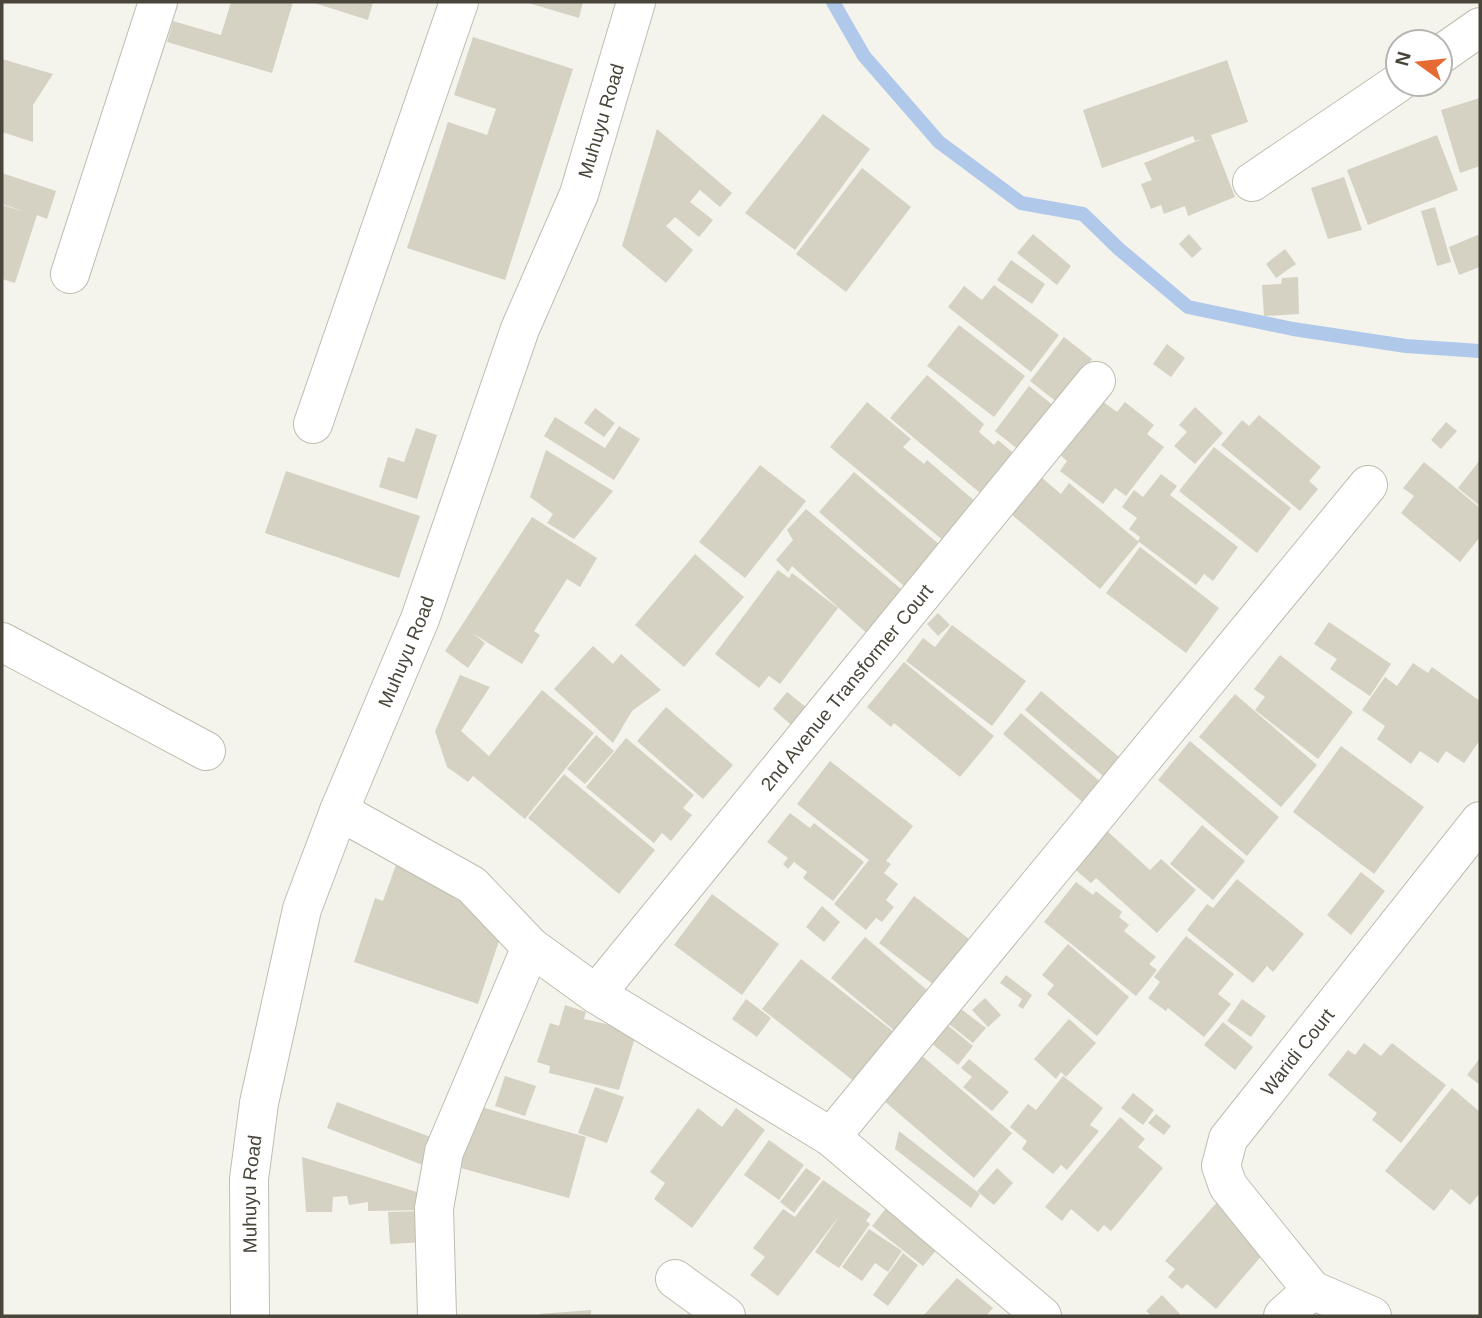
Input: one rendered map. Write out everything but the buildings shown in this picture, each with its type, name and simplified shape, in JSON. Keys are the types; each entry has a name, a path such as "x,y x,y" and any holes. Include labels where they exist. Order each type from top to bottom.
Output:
{"street":[{"path":"70,274 158,2"},
{"path":"313,424 459,2"},
{"name":"Muhuyu Road","path":"250,1316 249,1179 259,1104 302,909 339,811 420,620 520,329 579,194 636,2"},
{"path":"1454,45 1480,27"},
{"path":"1252,182 1384,92"},
{"name":"2nd Avenue Transformer Court","path":"596,994 1096,381"},
{"path":"831,1137 1368,485"},
{"path":"2,642 206,751"},
{"path":"339,811 472,885 531,947 596,994 831,1137 1042,1316"},
{"name":"Waridi Court","path":"1372,1316 1312,1290 1228,1186 1221,1166 1228,1139 1480,821"},
{"path":"437,1316 434,1208 444,1152 531,947"},
{"path":"675,1279 726,1316"},
{"path":"1283,1316 1312,1290"}],"waterway":[{"path":"833,2 864,56 939,142 1021,203 1083,214 1119,249 1188,307 1293,329 1406,346 1480,351"}]}
